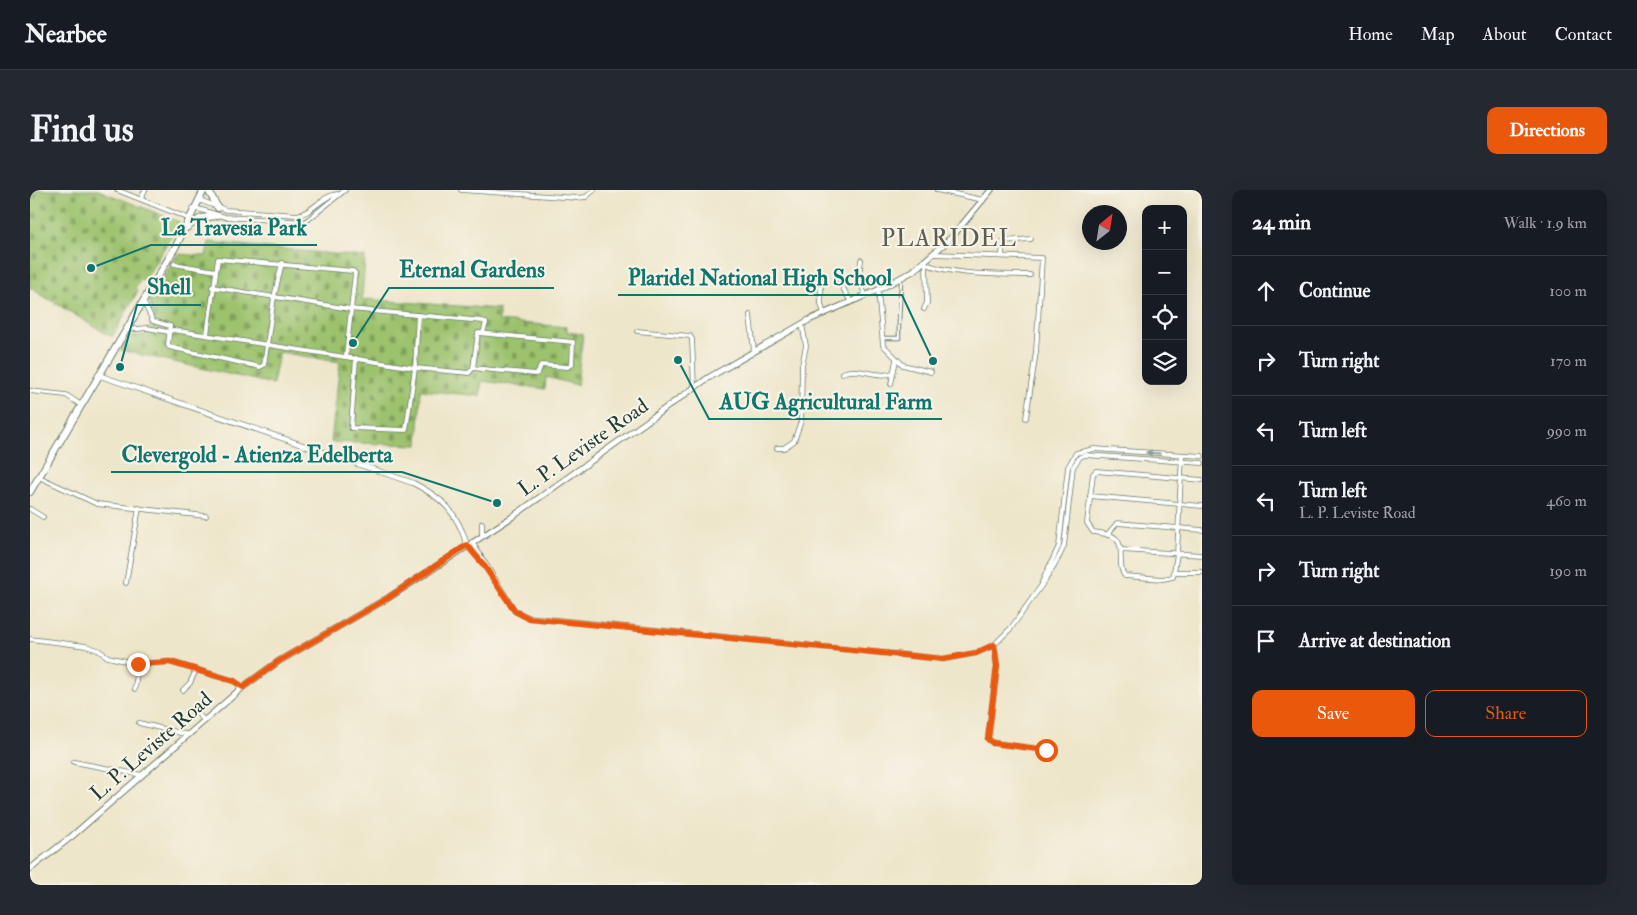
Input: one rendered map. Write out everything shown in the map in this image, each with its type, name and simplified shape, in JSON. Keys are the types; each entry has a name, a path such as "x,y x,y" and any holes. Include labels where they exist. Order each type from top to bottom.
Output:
{"highway":[{"path":"30,492 185,229 204,190"},
{"path":"208,190 218,208"},
{"path":"185,229 201,218 216,216"}],"main road":[{"name":"L. P. Leviste Road","path":"30,868 72,837 243,687 285,657 388,598 482,536 694,388 754,351 802,324 878,290 925,263 951,238 991,190"}],"street":[{"path":"116,190 128,192 141,200 190,219"},
{"path":"141,200 145,190"},
{"path":"195,208 216,216 305,222 344,190"},
{"path":"461,190 576,198 586,197 594,190"},
{"path":"937,190 983,200"},
{"path":"199,200 218,208 297,215 326,197 340,193"},
{"path":"315,204 320,211"},
{"path":"1002,256 1003,241 1031,239"},
{"path":"934,254 1042,258 1036,352 1026,418"},
{"path":"207,334 212,287 218,259 282,263 353,271 355,273 346,356"},
{"path":"861,260 859,276 866,295"},
{"path":"171,329 169,347 260,367 264,365 274,297 282,263"},
{"path":"925,263 934,268 1030,275"},
{"path":"924,309 927,303 925,263"},
{"path":"174,264 216,271"},
{"path":"839,271 840,283 851,302"},
{"path":"881,338 899,338 898,312 900,307 901,278"},
{"path":"212,287 350,309 483,321 486,322 483,333"},
{"path":"821,287 820,304 824,314"},
{"path":"878,290 883,346 903,365 931,372"},
{"path":"143,300 155,322 171,329"},
{"path":"356,358 351,428 406,430 415,368 418,315"},
{"path":"750,315 754,351"},
{"path":"147,328 151,317"},
{"path":"777,448 784,448 794,441 801,421 802,365 806,346 802,324"},
{"path":"125,331 147,328 171,329 415,368 470,373 476,335 483,333 573,342 572,364 568,367 541,365 538,373 535,374 472,368"},
{"path":"637,331 690,336 692,339 694,388"},
{"path":"891,384 896,360"},
{"path":"842,374 859,370 882,376 893,372"},
{"path":"98,375 413,483 436,495 448,506 465,539 515,611 536,619 943,659 976,653 994,645 1011,628 1046,579 1064,546 1073,467 1080,457 1085,455 1202,463"},
{"path":"30,391 66,395 81,404"},
{"path":"1042,583 1059,546 1068,468 1076,453 1094,449 1202,456"},
{"path":"1182,455 1183,462 1182,478 1179,504 1175,572 1170,579 1125,576 1121,569 1121,550 1114,537 1094,532 1089,526 1087,518 1092,477 1096,471 1182,478 1202,480"},
{"path":"38,477 97,504 206,516"},
{"path":"1090,496 1202,506"},
{"path":"126,583 140,508"},
{"path":"30,509 43,517"},
{"path":"482,522 482,536"},
{"path":"1107,535 1117,523 1202,530"},
{"path":"1121,550 1202,556"},
{"path":"1175,572 1202,572"},
{"path":"30,639 86,646 98,650 108,657 138,664 170,662 234,681 243,687"},
{"path":"994,645 997,666 988,739 993,743 1046,750"},
{"path":"135,689 138,664"},
{"path":"183,690 190,683 196,670"},
{"path":"189,710 200,715 205,720"},
{"path":"140,724 189,735"},
{"path":"74,762 144,775"}],"green space":[{"path":"30,190 98,190 180,222 144,281 141,279 135,289 138,291 112,337 30,288"},
{"path":"209,242 365,257 362,299 499,309 499,321 567,327 567,332 583,334 577,385 546,377 545,389 482,381 480,396 421,390 418,445 331,442 340,362 279,352 273,384 120,350 128,336 145,335 154,317 149,300 178,254 206,256"}],"place":[{"name":"La Travesia Park","path":"91,268"},
{"name":"Eternal Gardens","path":"353,343"},
{"name":"AUG Agricultural Farm","path":"678,360"},
{"name":"Plaridel National High School","path":"933,361"},
{"name":"Shell","path":"120,367"},
{"name":"Clevergold - Atienza Edelberta","path":"497,503"}],"district":[{"name":"PLARIDEL","path":"949,238"}],"route":[{"path":"138,664 170,662 234,681 243,687 279,661 388,598 467,545 483,564 515,611 528,618 943,659 976,653 994,645 997,655 997,666 988,739 993,743 1046,750"}]}
